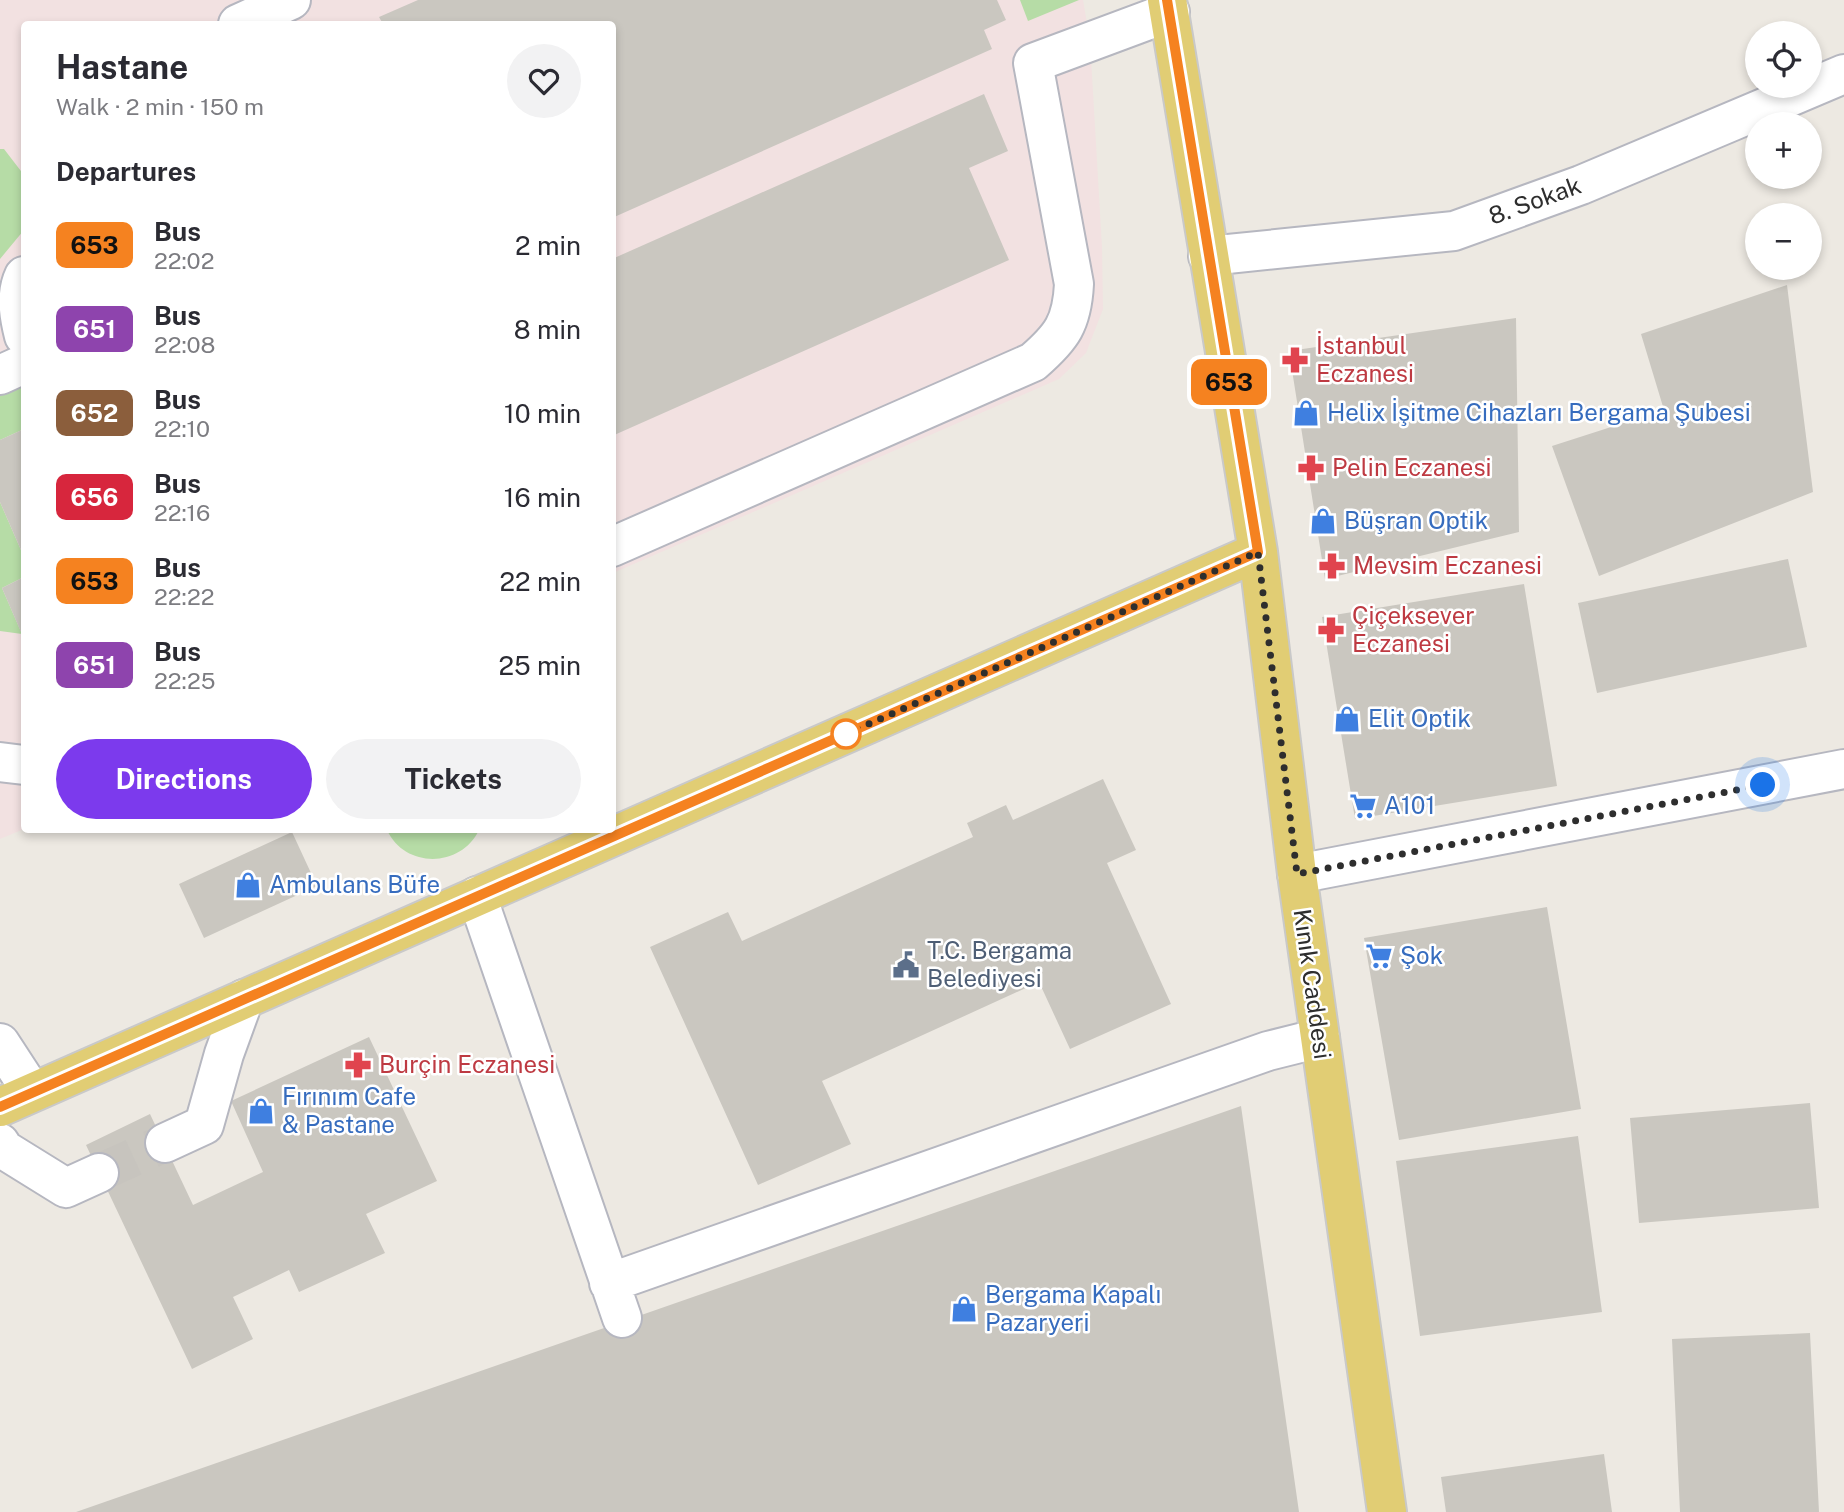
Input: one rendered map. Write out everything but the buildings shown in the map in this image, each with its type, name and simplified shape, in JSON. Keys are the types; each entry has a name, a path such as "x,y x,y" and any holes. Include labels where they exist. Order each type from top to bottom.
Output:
{"main road":[{"name":"Kınık Caddesi","path":"1169,6 1258,552 1297,874 1387,1512"},
{"path":"16,1099 1258,552"}],"street":[{"path":"245,21 291,0"},
{"path":"616,545 1033,362 1051,347 1065,329 1072,307 1074,285 1033,63 1169,6"},
{"name":"8. Sokak","path":"1208,256 1454,231 1581,185 1844,74"},
{"path":"0,375 21,365"},
{"path":"0,762 21,765"},
{"path":"1297,874 1844,769"},
{"path":"477,896 615,1301 1268,1051 1320,1038"},
{"path":"164,1143 204,1125 224,1054 244,999"},
{"path":"0,1043 16,1099"},
{"path":"0,1143 3,1149 66,1188 99,1173"}],"shaded area":[{"path":"0,0 1083,0 1090,41 1103,309 1086,353 1059,379 616,572 616,21 21,21 21,830 0,839"}],"green space":[{"path":"1020,0 1079,0 1028,21"},
{"path":"0,149 4,149 21,171 21,234 0,259"},
{"path":"21,379 21,430 0,440 0,389"},
{"path":"0,502 21,550 21,578 2,588 21,634 0,631"},
{"path":"389,833 477,833 471,843 460,852 433,859 406,852 395,843"}],"tunnel":[{"path":"99,1173 165,1143"}],"bus line":[{"name":"653","path":"0,1107 1258,552 1167,0"}],"place":[{"name":"İstanbul Eczanesi","path":"1295,360"},
{"name":"Helix İşitme Cihazları Bergama Şubesi","path":"1306,413"},
{"name":"Pelin Eczanesi","path":"1311,468"},
{"name":"Büşran Optik","path":"1323,521"},
{"name":"Mevsim Eczanesi","path":"1332,566"},
{"name":"Çiçeksever Eczanesi","path":"1331,630"},
{"name":"Elit Optik","path":"1347,719"},
{"name":"A101","path":"1363,806"},
{"name":"Ambulans Büfe","path":"248,885"},
{"name":"Şok","path":"1379,956"},
{"name":"T.C. Bergama Belediyesi","path":"906,965"},
{"name":"Burçin Eczanesi","path":"358,1065"},
{"name":"Fırınım Cafe & Pastane","path":"261,1111"},
{"name":"Bergama Kapalı Pazaryeri","path":"964,1309"}],"route":[{"path":"846,734 1258,552 1297,874 1763,785"}]}
